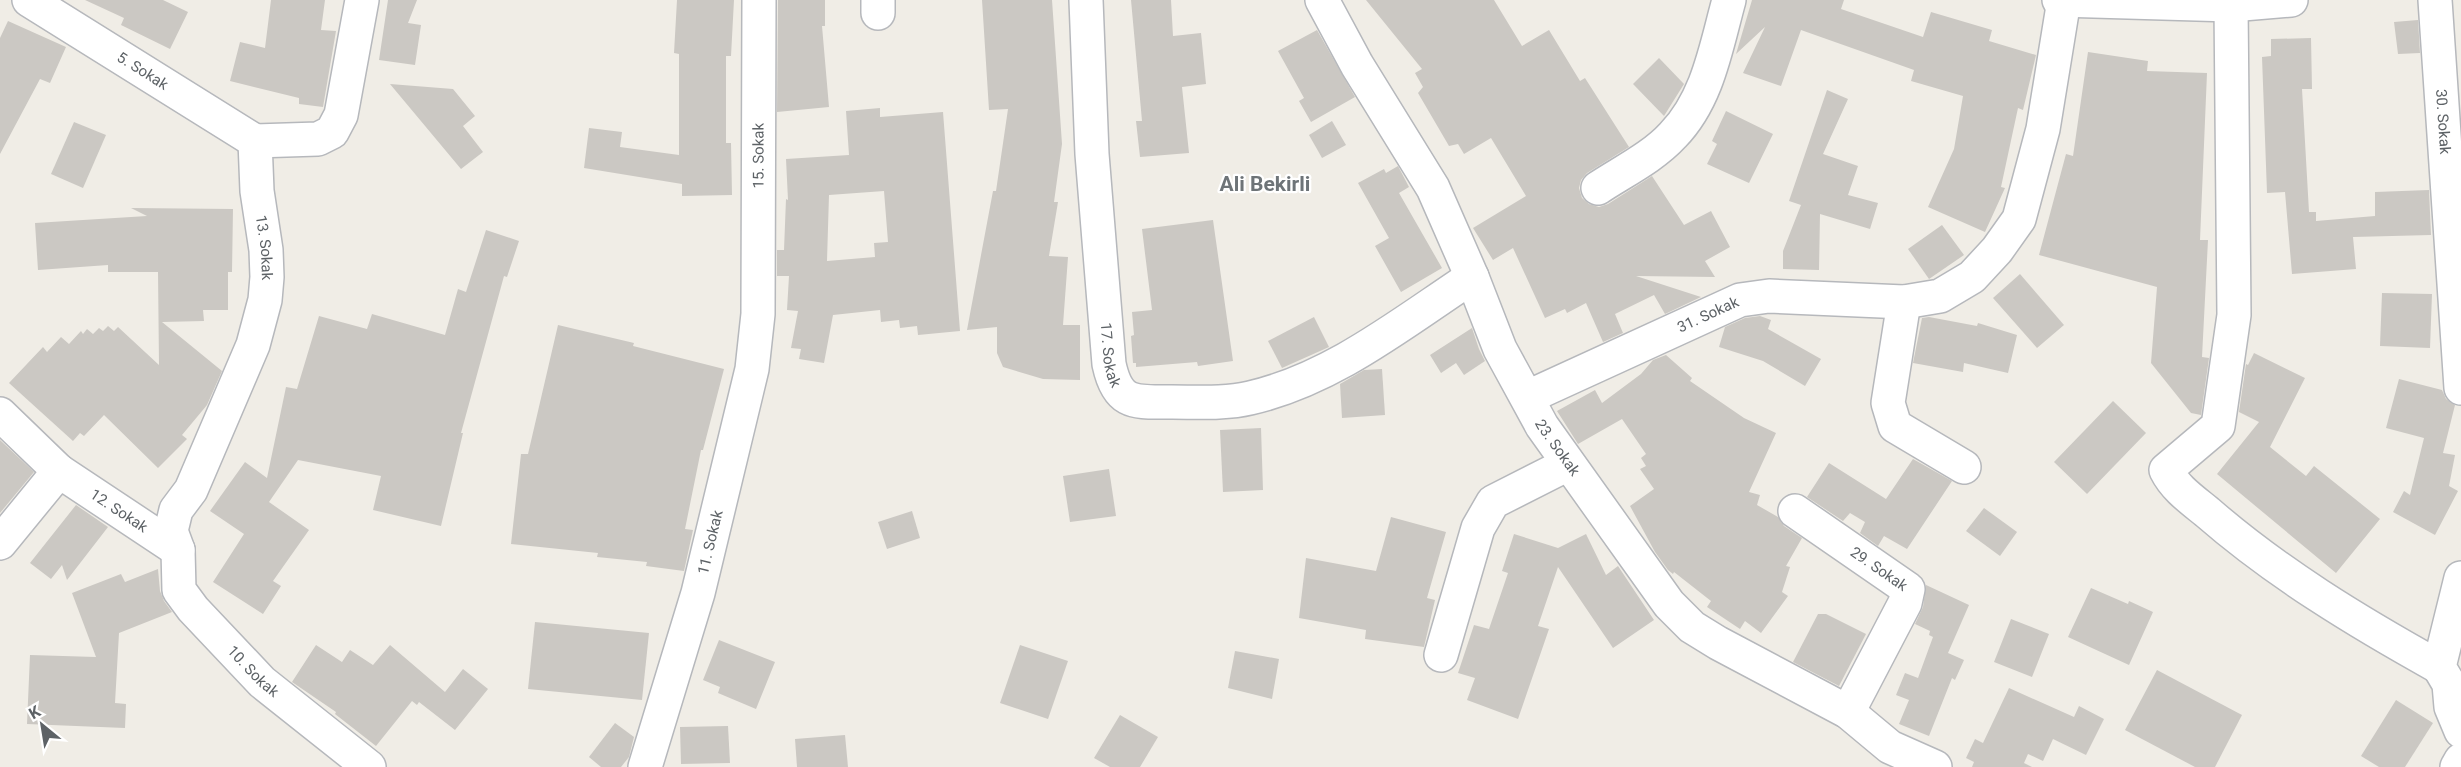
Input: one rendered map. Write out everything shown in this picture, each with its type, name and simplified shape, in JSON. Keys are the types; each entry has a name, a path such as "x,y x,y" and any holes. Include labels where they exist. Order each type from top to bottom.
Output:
{"street":[{"name":"5. Sokak","path":"29,0 255,141"},
{"path":"255,141 318,139 332,132 341,116 362,0"},
{"name":"15. Sokak","path":"758,314 759,0"},
{"name":"17. Sokak","path":"1086,0 1092,154 1108,364 1113,382 1121,394 1136,402 1203,402 1248,399 1294,384 1343,361 1472,277"},
{"name":"23. Sokak","path":"1322,0 1357,65 1433,188 1472,277 1500,349 1542,426 1669,604 1692,627 1848,712 1885,757 1935,767"},
{"path":"1598,188 1651,154 1673,136 1684,121 1704,89 1728,0"},
{"path":"2059,0 2231,5 2291,0"},
{"name":"31. Sokak","path":"1528,397 1740,300 1769,296 1904,302 1940,296 1972,277 1997,250 2019,219 2043,129 2064,0"},
{"name":"30. Sokak","path":"2434,0 2461,388"},
{"path":"2231,5 2234,315 2218,426 2166,470 2172,482 2229,531 2354,619 2439,667 2449,684 2451,708 2461,731"},
{"name":"13. Sokak","path":"178,550 171,531 176,510 191,490 253,345 265,300 266,250 257,191 255,141"},
{"path":"1904,302 1888,403 1895,426 1964,467"},
{"name":"11. Sokak","path":"645,767 699,593 752,369 758,314"},
{"name":"12. Sokak","path":"0,414 59,471 178,550"},
{"path":"1441,656 1478,528 1493,502 1568,464"},
{"path":"0,543 59,471"},
{"name":"29. Sokak","path":"1795,511 1908,589 1905,603 1848,712"},
{"name":"10. Sokak","path":"178,550 179,590 193,609 262,682 369,767"},
{"path":"2439,667 2461,579"},
{"path":"2457,767 2461,760"}],"building":[{"path":"85,0 163,0 188,12 170,49 121,25 124,18"},
{"path":"271,0 325,0 321,30 336,31 323,107 299,104 299,98 230,81 240,42 265,48"},
{"path":"388,0 417,0 408,23 421,25 415,65 379,60"},
{"path":"677,0 734,0 731,56 726,56 726,143 731,143 732,195 682,196 682,184 584,168 589,128 622,132 620,147 679,155 679,54 674,53"},
{"path":"778,0 825,0 825,26 822,26 829,107 777,112"},
{"path":"982,0 1052,0 1062,144 1054,202 1058,202 1049,256 1068,257 1063,325 1080,325 1080,380 1043,379 1003,367 997,353 997,327 967,330 993,191 996,191 1008,109 989,110"},
{"path":"1131,0 1171,0 1173,36 1201,33 1206,84 1182,87 1189,153 1140,157 1136,121 1142,121"},
{"path":"1366,0 1494,0 1522,46 1549,30 1580,81 1585,78 1629,147 1587,173 1581,180 1579,188 1582,198 1589,204 1599,207 1608,204 1652,176 1684,225 1711,211 1730,247 1705,261 1715,277 1636,276 1701,297 1665,314 1654,295 1615,314 1623,333 1603,342 1586,303 1567,313 1565,309 1545,318 1513,248 1493,260 1473,228 1526,196 1491,138 1464,154 1458,144 1449,146 1418,93 1423,87 1415,73 1422,69"},
{"path":"1752,0 1844,0 1841,9 1923,37 1931,12 1992,30 1989,41 2036,55 2023,110 2018,108 2001,187 2005,188 1985,232 1928,207 1954,149 1963,96 1911,81 1914,70 1801,30 1781,86 1743,73 1765,27 1736,54"},
{"path":"2418,20 2420,53 2398,54 2394,22"},
{"path":"8,21 66,47 50,83 40,79 0,154 0,38"},
{"path":"1317,30 1355,97 1311,122 1299,101 1304,98 1278,51"},
{"path":"2311,38 2312,89 2302,89 2309,212 2316,212 2316,221 2375,216 2375,192 2429,190 2431,235 2353,237 2356,269 2292,274 2285,192 2267,193 2262,57 2271,56 2271,39"},
{"path":"2088,52 2148,61 2147,71 2207,73 2200,240 2208,240 2202,357 2209,358 2201,415 2191,413 2151,363 2157,287 2039,255 2066,154 2073,156"},
{"path":"1659,58 1684,84 1664,116 1633,84"},
{"path":"390,84 453,89 475,116 463,126 483,152 461,169"},
{"path":"1827,90 1848,99 1823,154 1858,166 1848,195 1878,203 1870,229 1820,214 1819,270 1783,269 1783,251 1801,205 1789,201"},
{"path":"880,108 880,117 943,112 960,331 918,335 917,326 900,328 899,320 881,322 880,310 833,315 824,363 799,359 801,349 791,348 798,311 787,310 789,276 777,276 777,250 784,250 786,199 788,200 786,159 849,155 846,111","holes":["884,191 888,242 874,243 875,257 827,261 829,195"]},
{"path":"1726,111 1773,134 1749,183 1707,164 1717,144 1712,141"},
{"path":"1332,121 1346,145 1322,158 1309,135"},
{"path":"74,122 106,135 83,188 51,174"},
{"path":"1398,166 1409,187 1399,193 1442,268 1401,292 1375,246 1389,238 1358,183 1384,169 1386,173"},
{"path":"131,208 233,209 232,272 228,272 228,310 203,310 204,321 162,322 222,371 207,405 182,435 187,439 158,468 104,415 84,436 80,433 73,441 9,383 43,347 47,352 61,337 69,344 81,331 83,334 87,329 93,334 99,328 103,331 108,326 114,331 118,327 159,365 158,272 108,272 108,265 38,270 35,223 147,216"},
{"path":"1213,220 1233,361 1198,366 1197,362 1136,367 1136,363 1133,363 1131,336 1134,335 1132,312 1152,310 1142,229"},
{"path":"1942,225 1964,255 1929,279 1908,249"},
{"path":"486,230 519,241 507,277 504,276 461,433 463,433 441,526 373,510 381,476 298,460 269,502 309,530 273,581 281,586 263,614 213,582 244,534 210,511 245,462 267,478 286,387 297,389 319,316 367,329 372,314 445,335 458,289 466,292"},
{"path":"2020,274 2064,325 2037,348 1993,298"},
{"path":"2382,293 2432,294 2430,348 2380,346"},
{"path":"1760,316 1771,320 1768,329 1821,359 1805,386 1763,361 1719,347 1725,327 1745,318"},
{"path":"1314,317 1329,347 1282,368 1268,341"},
{"path":"1929,317 1977,326 1978,323 2017,335 2008,373 1964,363 1963,372 1913,363 1922,318"},
{"path":"558,325 634,343 633,346 724,369 703,450 701,450 685,529 693,530 684,571 646,566 647,562 597,557 598,553 511,544 521,454 528,454"},
{"path":"1472,328 1485,361 1464,375 1456,363 1441,373 1430,355"},
{"path":"2254,353 2305,378 2270,447 2306,476 2314,466 2380,519 2336,573 2217,474 2259,422 2239,412 2246,364 2248,365"},
{"path":"1666,355 1692,378 1690,381 1744,418 1776,433 1749,492 1760,495 1757,505 1778,517 1784,526 1802,538 1786,566 1790,567 1782,592 1788,596 1761,633 1745,621 1740,629 1707,607 1711,601 1674,572 1673,574 1668,570 1655,552 1630,506 1654,489 1640,469 1646,466 1641,458 1646,454 1622,419 1578,444 1557,411 1595,390 1602,403 1641,374 1653,360"},
{"path":"1382,369 1385,415 1342,418 1340,384 1364,370"},
{"path":"2399,379 2442,390 2446,399 2455,405 2443,453 2455,455 2449,486 2458,491 2435,535 2393,512 2404,491 2410,495 2424,438 2386,428"},
{"path":"2113,401 2146,433 2087,494 2054,462"},
{"path":"1261,428 1263,490 1223,492 1220,430"},
{"path":"0,440 34,472 0,513"},
{"path":"1913,459 1952,481 1907,549 1884,536 1878,546 1860,533 1865,522 1850,513 1843,521 1807,497 1829,463 1886,499"},
{"path":"1109,469 1116,516 1070,522 1063,476"},
{"path":"76,505 108,527 67,580 62,565 51,579 30,563"},
{"path":"1984,508 2017,532 2000,556 1966,531"},
{"path":"912,511 920,538 887,549 878,522"},
{"path":"1391,517 1446,532 1427,598 1435,600 1424,647 1365,639 1366,630 1299,618 1306,558 1376,571"},
{"path":"1514,534 1558,548 1586,534 1606,575 1618,566 1654,620 1613,648 1558,567 1538,626 1549,629 1518,719 1467,700 1475,678 1458,673 1474,625 1489,629 1508,573 1502,571"},
{"path":"158,569 160,591 172,612 119,633 115,703 126,704 125,728 27,724 30,655 96,657 72,593 121,574 125,582"},
{"path":"1926,585 1969,605 1948,653 1964,660 1955,680 1952,678 1929,736 1899,724 1909,700 1896,695 1905,673 1918,678 1933,637 1929,635 1930,631 1915,624 1923,607"},
{"path":"2091,588 2153,612 2129,665 2068,637"},
{"path":"1818,614 1826,614 1866,634 1839,686 1793,662"},
{"path":"2011,619 2049,634 2032,677 1994,662"},
{"path":"535,622 649,633 642,700 528,689"},
{"path":"719,640 775,662 756,709 718,693 720,687 703,680"},
{"path":"316,645 342,662 350,650 373,665 390,645 445,692 463,669 488,689 455,730 419,702 417,705 412,701 376,746 335,714 336,712 292,682"},
{"path":"1020,645 1068,661 1048,719 1000,703"},
{"path":"1235,651 1279,659 1272,699 1228,688"},
{"path":"2157,670 2242,715 2215,767 2195,767 2125,730"},
{"path":"2009,688 2074,717 2079,706 2104,719 2086,755 2053,739 2043,761 2028,754 2024,763 2032,767 1972,767 1974,762 1966,758 1975,739 1983,743"},
{"path":"2396,700 2433,723 2405,767 2379,767 2361,756"},
{"path":"1120,715 1158,737 1140,767 1110,767 1094,758"},
{"path":"615,723 634,737 629,757 621,767 601,767 589,757"},
{"path":"728,726 730,763 681,764 680,727"},
{"path":"845,735 848,767 797,767 795,739"}],"district":[{"name":"Ali Bekirli","path":"1265,184"}]}
